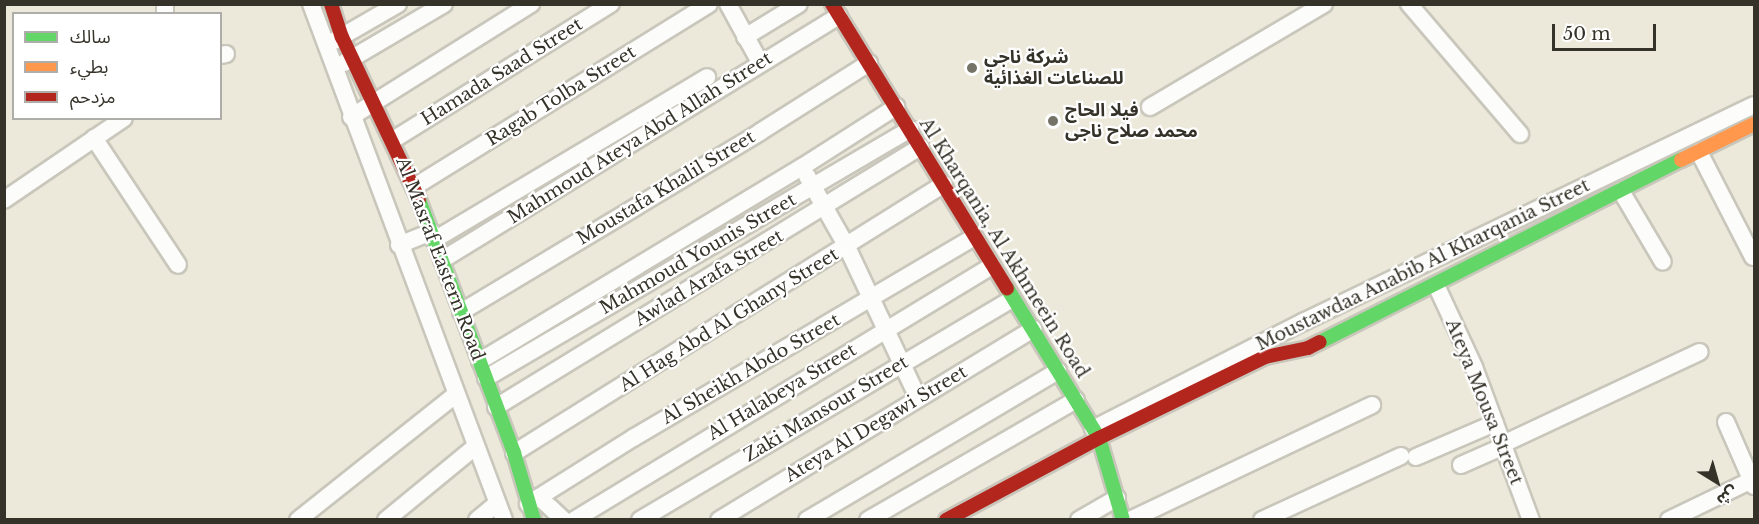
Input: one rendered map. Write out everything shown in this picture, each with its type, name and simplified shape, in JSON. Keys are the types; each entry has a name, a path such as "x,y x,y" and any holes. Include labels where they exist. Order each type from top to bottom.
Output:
{"street":[{"name":"Al Masraf Eastern Road","path":"331,4 342,37 414,187 534,507"},
{"path":"326,46 398,4"},
{"path":"334,69 444,4"},
{"path":"351,117 531,4"},
{"name":"Hamada Saad Street","path":"393,140 611,4"},
{"name":"Ragab Tolba Street","path":"414,187 708,4"},
{"path":"728,4 761,64"},
{"path":"745,37 799,4"},
{"path":"1150,107 1324,4"},
{"path":"1409,4 1520,135"},
{"name":"Al Masraf Eastern Road","path":"313,5 351,117 504,519"},
{"name":"Al Kharqania, Al Akhmeein Road","path":"836,10 1096,433 1123,519"},
{"name":"Mahmoud Ateya Abd Allah Street","path":"442,260 761,64 836,10"},
{"name":"Moustafa Khalil Street","path":"461,312 760,132 869,63"},
{"path":"399,245 433,236 707,77"},
{"name":"Moustawdaa Anabib Al Kharqania Street","path":"1096,433 1303,322 1755,105"},
{"path":"480,361 802,167 897,107"},
{"path":"4,200 121,120"},
{"name":"Moustawdaa Anabib Al Kharqania Street","path":"1096,433 1265,357 1308,348 1755,124"},
{"name":"Mahmoud Younis Street","path":"486,378 910,129"},
{"path":"94,138 178,265"},
{"name":"Awlad Arafa Street","path":"496,406 921,147"},
{"path":"1699,152 1753,257"},
{"path":"802,167 847,247 918,398"},
{"name":"Al Hag Abd Al Ghany Street","path":"514,453 847,247 944,184"},
{"path":"1621,191 1663,262"},
{"name":"Al Sheikh Abdo Street","path":"534,507 633,438 974,237"},
{"name":"Al Halabeya Street","path":"574,519 992,266"},
{"name":"Ateya Mousa Street","path":"1436,285 1474,367 1531,519"},
{"name":"Zaki Mansour Street","path":"640,519 1012,299"},
{"name":"Ateya Al Degawi Street","path":"719,519 1033,329"},
{"path":"1461,465 1699,352"},
{"path":"807,519 1058,371"},
{"path":"298,519 455,395"},
{"path":"868,519 1076,400"},
{"path":"1130,519 1372,405"},
{"path":"1678,518 1754,482 1726,422"},
{"path":"1262,519 1495,423"},
{"path":"946,519 1096,433"},
{"path":"386,519 475,447"},
{"path":"1079,519 1117,498"},
{"path":"477,519 497,503"},
{"path":"534,507 564,519"}],"traffic: fast":[{"path":"1320,342 1681,160"},
{"path":"419,200 514,453 534,520"},
{"path":"1007,288 1099,438 1123,520"}],"traffic: slow":[{"path":"1681,160 1754,124"}],"traffic: jam":[{"path":"331,4 342,37 419,200"},
{"path":"832,4 1007,288"},
{"path":"946,520 1099,438 1265,357 1308,348 1320,342"}],"place":[{"name":"شركة ناجى للصناعات الغذائية","path":"972,68"},
{"name":"فيلا الحاج محمد صلاح ناجى","path":"1053,121"}]}
